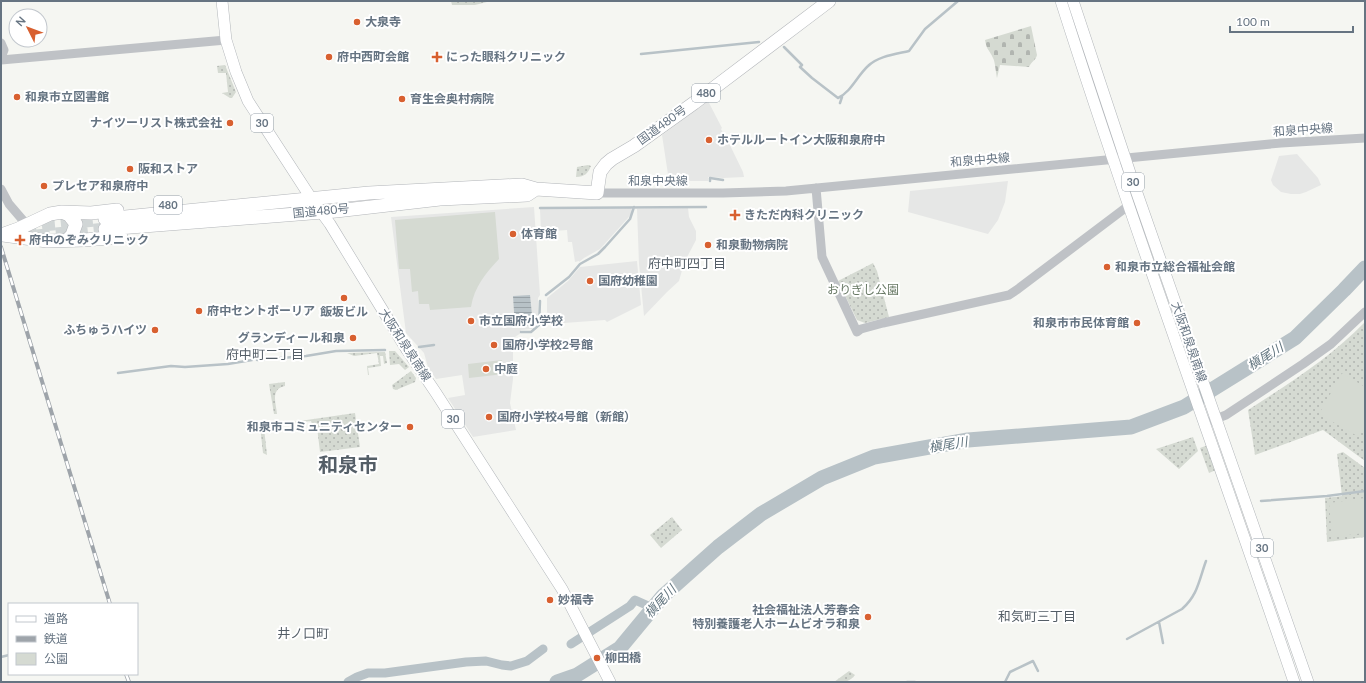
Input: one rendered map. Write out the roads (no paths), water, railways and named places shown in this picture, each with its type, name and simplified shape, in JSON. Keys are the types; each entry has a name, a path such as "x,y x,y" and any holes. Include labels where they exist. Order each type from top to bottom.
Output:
{"highway":[{"name":"国道480号","path":"536,190 526,195 440,199 336,211 105,224 311,198 369,193 522,185 536,190 597,193 600,172 612,159 634,146 829,1"},
{"name":"480","path":"2,235 50,214 62,212 91,212 289,194 311,198"},
{"path":"62,212 69,215 76,224 72,235 67,240"},
{"name":"480","path":"2,235 47,241 84,240 234,228 260,223 289,214"}],"main road":[{"name":"大阪和泉泉南線","path":"222,1 226,40 236,72 248,101 320,212 330,224 407,350 557,580 610,682"},
{"name":"大阪和泉泉南線","path":"1061,1 1128,206 1185,366 1210,419 1308,682"},
{"name":"大阪和泉泉南線","path":"1073,1 1125,158 1196,362 1210,419 1294,682"}],"street":[{"path":"2,53 17,59 226,40"},
{"name":"和泉中央線","path":"597,193 723,193 786,191 1281,143 1365,138"},
{"path":"816,188 822,256 857,332 862,329 884,323 1009,295 1128,206"},
{"path":"1,189 9,204 27,225"},
{"path":"1210,419 1226,415 1303,364 1330,344 1365,312"}],"waterway":[{"path":"784,47 802,65 800,67 838,98 847,92 864,70 872,63 887,56 909,51 925,29 958,1"},
{"path":"641,54 759,42"},
{"path":"840,103 842,97"},
{"path":"710,181 710,178 723,180"},
{"path":"546,295 569,277 580,264 598,254 630,219 634,207"},
{"path":"540,208 706,207"},
{"name":"槇尾川","path":"557,682 577,675 620,648 663,596 718,547 761,514 822,478 874,457 968,440 1131,427 1184,407 1295,338 1365,268"},
{"path":"521,332 531,332 539,325 540,301"},
{"path":"419,347 434,345"},
{"path":"257,360 306,356 336,351 385,350"},
{"path":"118,373 171,366 185,367 228,364 252,360"},
{"path":"1261,501 1327,496 1365,491"},
{"path":"1127,639 1182,609 1195,593 1206,561"},
{"path":"571,644 630,606 635,600 653,608"},
{"path":"1159,622 1163,643"},
{"path":"348,682 368,673 385,673 466,662 486,661 511,666 527,661 543,649"},
{"path":"1,657 8,655"},
{"path":"1005,682 1010,672 1033,661 1038,671"},
{"path":"907,682 915,682"}],"tunnel":[{"path":"23,227 105,219"},
{"path":"37,236 105,229"}],"railway":[{"path":"1,247 110,603"},
{"path":"126,675 129,682"}],"place":[{"name":"大泉寺","path":"357,22"},
{"name":"府中西町会館","path":"329,57"},
{"name":"にった眼科クリニック","path":"437,57"},
{"name":"和泉市立図書館","path":"17,97"},
{"name":"育生会奥村病院","path":"402,99"},
{"name":"ナイツーリスト株式会社","path":"230,123"},
{"name":"ホテルルートイン大阪和泉府中","path":"709,140"},
{"name":"阪和ストア","path":"130,169"},
{"name":"プレセア和泉府中","path":"44,186"},
{"name":"きただ内科クリニック","path":"735,215"},
{"name":"体育館","path":"513,234"},
{"name":"府中のぞみクリニック","path":"20,240"},
{"name":"和泉動物病院","path":"708,245"},
{"name":"和泉市立総合福祉会館","path":"1107,267"},
{"name":"国府幼稚園","path":"590,281"},
{"name":"飯坂ビル","path":"344,298"},
{"name":"府中セントポーリア","path":"199,311"},
{"name":"市立国府小学校","path":"471,321"},
{"name":"和泉市市民体育館","path":"1137,323"},
{"name":"ふちゅうハイツ","path":"155,330"},
{"name":"グランディール和泉","path":"353,338"},
{"name":"国府小学校2号館","path":"494,345"},
{"name":"中庭","path":"486,369"},
{"name":"国府小学校4号館（新館）","path":"489,417"},
{"name":"和泉市コミュニティセンター","path":"410,427"},
{"name":"妙福寺","path":"550,600"},
{"name":"社会福祉法人芳春会 特別養護老人ホームビオラ和泉","path":"868,617"},
{"name":"柳田橋","path":"597,658"}],"district":[{"name":"府中町四丁目","path":"687,263"},
{"name":"府中町二丁目","path":"265,354"},
{"name":"和泉市","path":"348,465"},
{"name":"和気町三丁目","path":"1037,616"},
{"name":"井ノ口町","path":"303,633"}],"park label":[{"name":"おりぎし公園","path":"863,290"}]}
